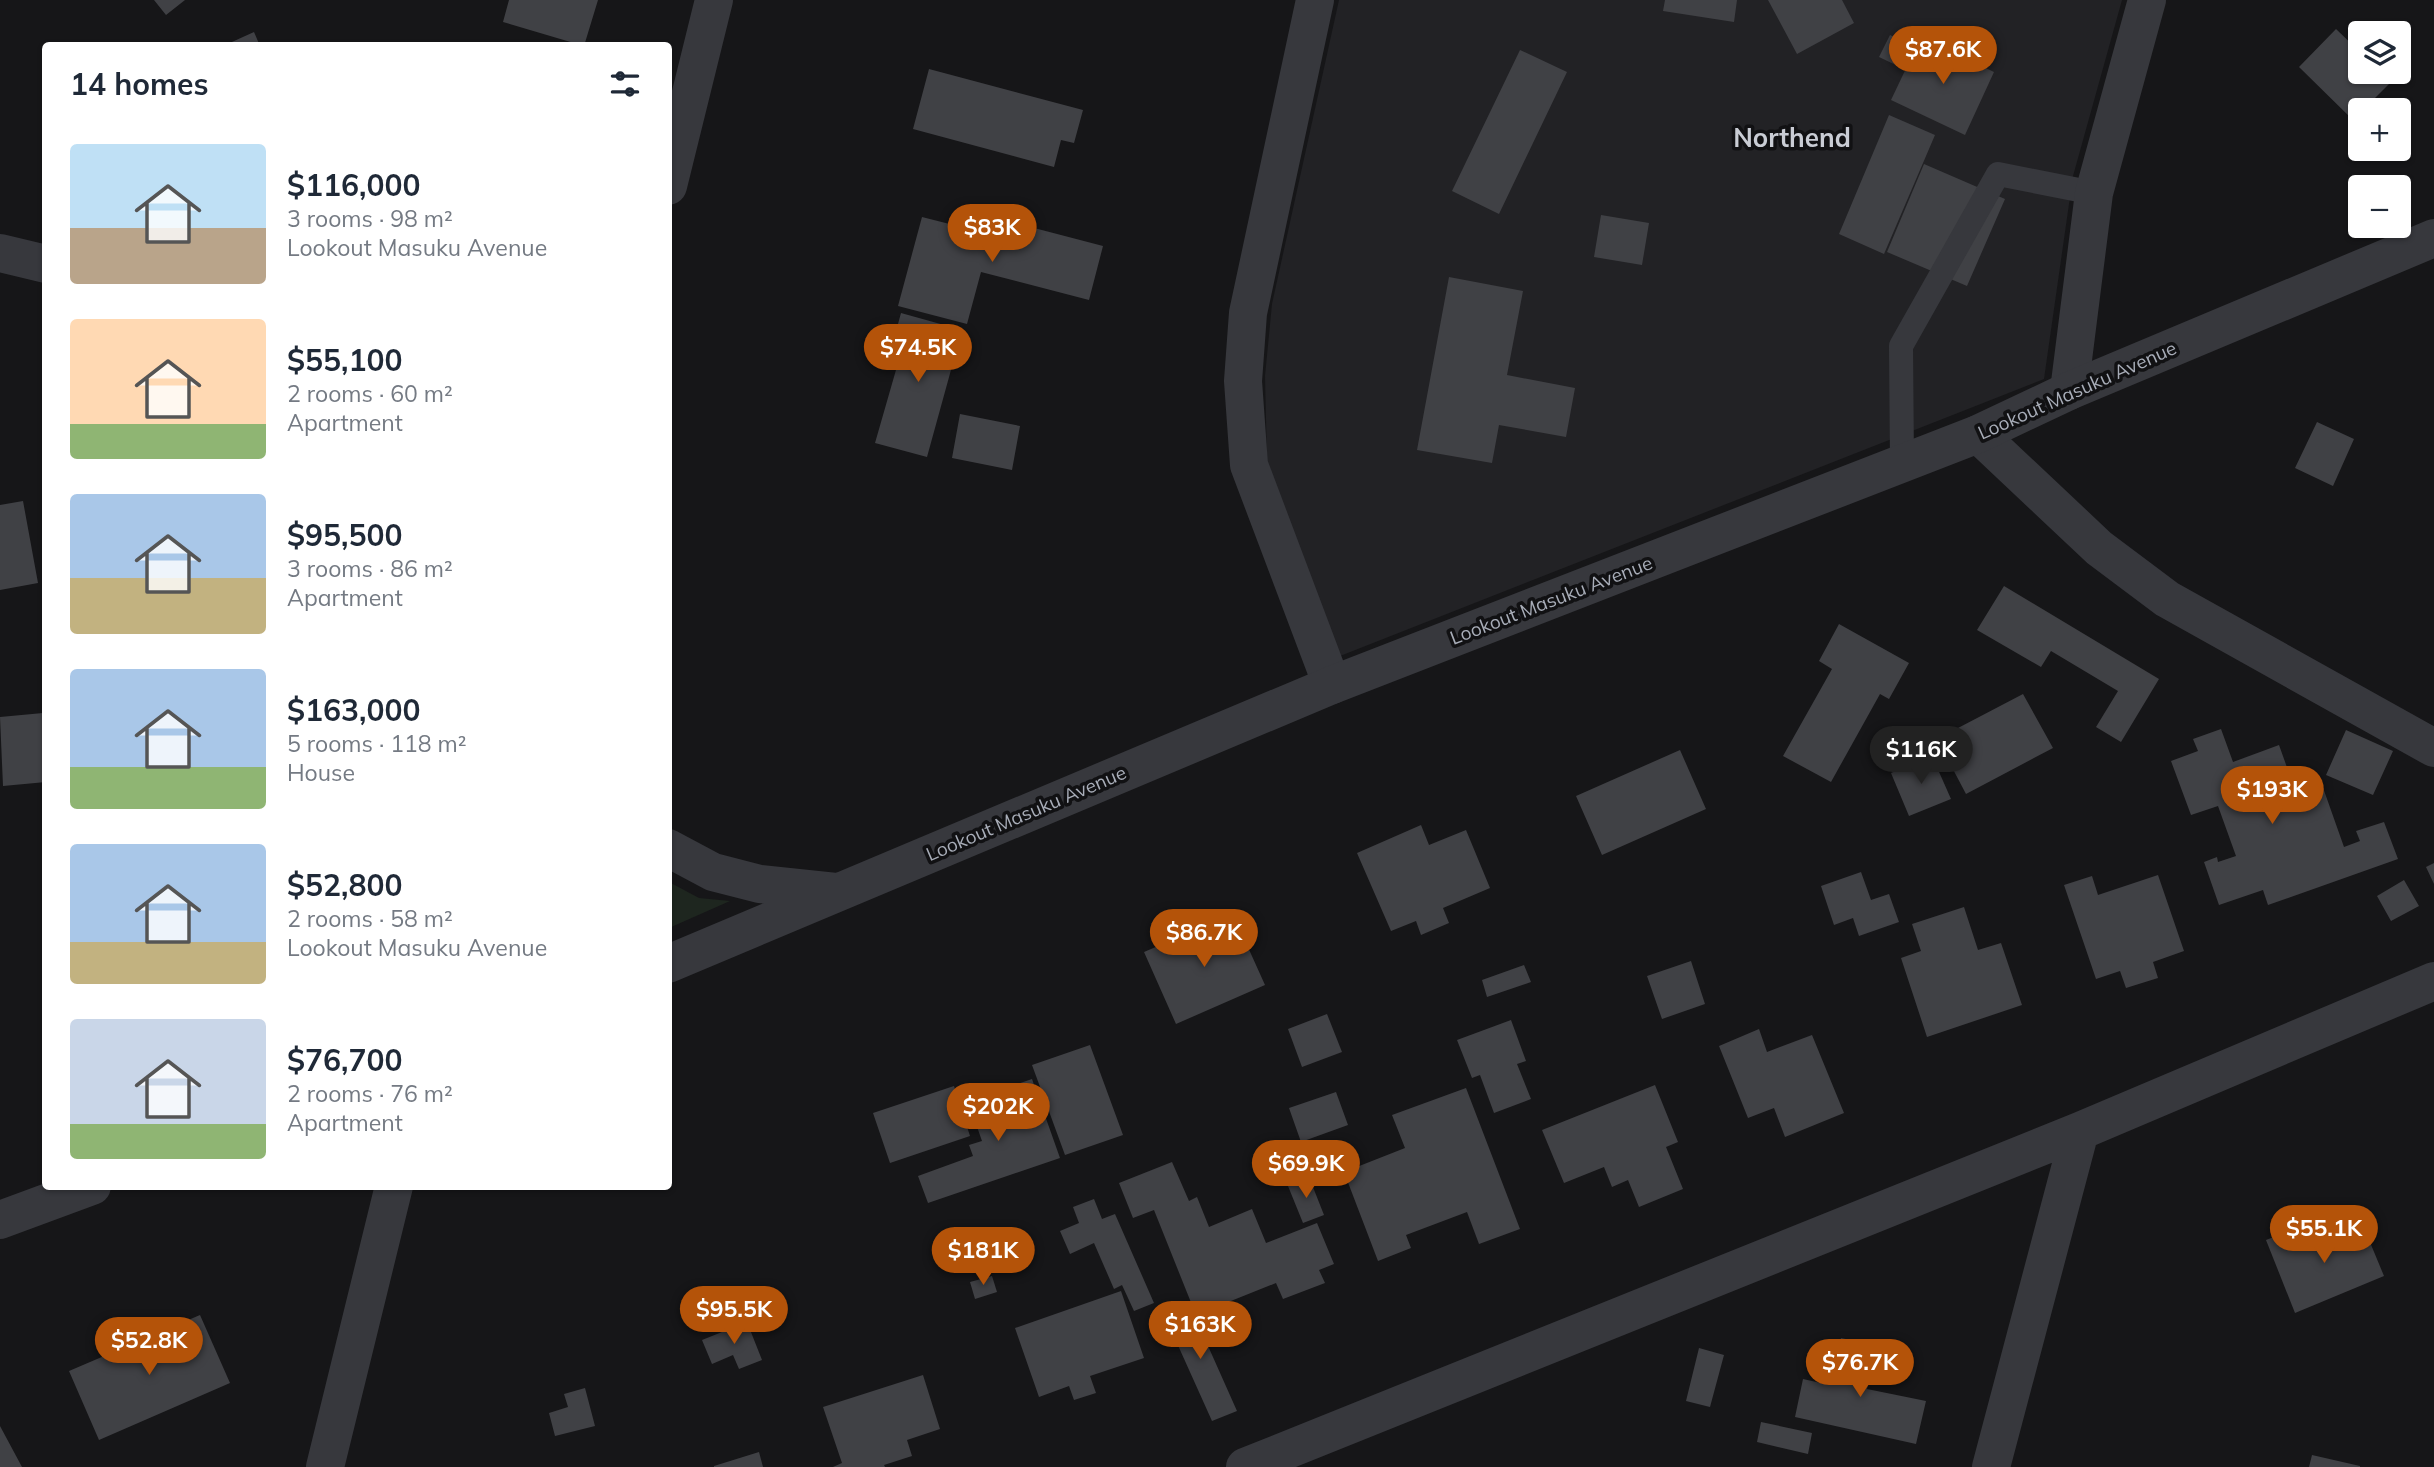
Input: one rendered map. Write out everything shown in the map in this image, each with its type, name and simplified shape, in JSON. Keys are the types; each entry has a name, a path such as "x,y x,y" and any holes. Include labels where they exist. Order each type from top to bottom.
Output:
{"street":[{"path":"672,170 714,0"},
{"path":"1315,0 1248,313 1243,381 1249,465 1332,684"},
{"path":"2069,391 2094,193 2147,0"},
{"name":"Lookout Masuku Avenue","path":"672,962 1332,684 1978,434 2069,391 2434,238"},
{"path":"0,253 42,263"},
{"path":"1978,434 2099,548 2167,599 2434,748"},
{"path":"672,850 713,873 760,884 838,892"},
{"path":"1245,1467 2080,1130 2434,981"},
{"path":"1991,1467 2080,1130"},
{"path":"0,1220 81,1190"},
{"path":"325,1467 393,1190"}],"lane":[{"path":"1902,463 1901,346 1998,174 2094,193"}],"shaded area":[{"path":"1339,0 2122,0 2073,176 2044,379 1340,656 1267,461 1265,376 1272,304"},
{"path":"672,884 699,898 730,901 672,927"}],"building":[{"path":"154,0 185,0 166,15"},
{"path":"509,0 598,0 585,42 570,42 503,22"},
{"path":"1665,0 1737,0 1734,22 1663,11"},
{"path":"1768,0 1842,0 1854,23 1797,54"},
{"path":"2336,29 2348,41 2348,84 2389,84 2375,98 2348,98 2348,115 2299,67"},
{"path":"254,32 258,42 232,42"},
{"path":"1890,35 1913,46 1902,68 1879,57"},
{"path":"1921,37 1994,72 1965,135 1891,100"},
{"path":"1520,50 1567,72 1499,214 1452,191"},
{"path":"929,69 1083,110 1074,143 1061,140 1054,167 913,129"},
{"path":"1889,115 1935,135 1884,254 1839,234"},
{"path":"1924,164 2005,199 1967,286 1887,252"},
{"path":"985,215 1103,246 1089,300 981,272 967,324 898,306 922,217 981,232"},
{"path":"1601,215 1649,223 1642,265 1594,257"},
{"path":"1449,277 1523,291 1507,375 1575,388 1566,437 1499,425 1492,463 1417,450"},
{"path":"901,313 962,330 927,457 875,443 902,349 892,346"},
{"path":"960,414 1020,426 1012,470 952,458"},
{"path":"2317,422 2354,439 2333,486 2295,468"},
{"path":"23,501 38,583 0,590 0,505"},
{"path":"2004,586 2159,679 2121,742 2096,727 2118,691 2051,651 2041,667 1977,630"},
{"path":"1839,624 1909,663 1889,699 1880,694 1831,782 1783,756 1832,669 1819,661"},
{"path":"2023,694 2053,748 1966,794 1937,739"},
{"path":"42,713 42,782 3,786 0,717"},
{"path":"2221,729 2233,762 2279,745 2289,773 2266,781 2273,799 2321,782 2344,847 2360,841 2356,831 2384,822 2398,859 2268,905 2263,890 2219,905 2204,862 2217,857 2218,862 2236,856 2218,806 2191,815 2171,761 2198,751 2193,739"},
{"path":"2346,730 2393,751 2373,795 2326,775"},
{"path":"1680,750 1706,809 1602,855 1576,796"},
{"path":"1932,756 1951,799 1909,816 1891,773"},
{"path":"1421,825 1429,845 1466,830 1490,888 1443,908 1449,923 1421,935 1416,921 1391,931 1357,853"},
{"path":"2434,863 2434,884 2426,867"},
{"path":"1861,872 1871,900 1889,894 1899,922 1859,936 1853,918 1834,925 1821,886"},
{"path":"2158,875 2184,951 2153,962 2158,978 2126,988 2120,971 2096,979 2064,885 2092,876 2098,895"},
{"path":"2404,880 2419,906 2391,921 2377,896"},
{"path":"1964,907 1978,950 2001,943 2022,1005 1927,1037 1901,958 1921,951 1912,924"},
{"path":"1233,914 1265,985 1176,1024 1144,952"},
{"path":"1691,961 1705,1004 1662,1019 1647,976"},
{"path":"1524,965 1531,982 1487,997 1482,980"},
{"path":"1327,1014 1342,1052 1302,1067 1288,1029"},
{"path":"1511,1020 1526,1061 1517,1064 1531,1099 1494,1113 1480,1075 1472,1078 1457,1040"},
{"path":"1759,1029 1767,1052 1812,1035 1844,1113 1785,1137 1774,1108 1748,1118 1719,1046"},
{"path":"1090,1045 1123,1135 1065,1155 1032,1065"},
{"path":"1032,1079 1060,1158 928,1203 918,1176 973,1156 969,1145 982,1141 968,1101"},
{"path":"1655,1085 1678,1142 1666,1147 1683,1189 1639,1207 1628,1180 1612,1187 1604,1167 1564,1183 1542,1130"},
{"path":"954,1086 970,1136 890,1163 873,1113"},
{"path":"1466,1088 1520,1229 1479,1244 1467,1212 1406,1235 1411,1248 1378,1261 1344,1172 1405,1148 1392,1115"},
{"path":"1336,1092 1348,1125 1301,1142 1289,1108"},
{"path":"1172,1162 1189,1201 1197,1197 1209,1227 1252,1209 1266,1243 1317,1223 1334,1264 1319,1270 1325,1283 1283,1299 1276,1283 1196,1315 1154,1210 1133,1218 1119,1183"},
{"path":"1309,1177 1324,1215 1303,1223 1288,1186"},
{"path":"1094,1199 1102,1219 1115,1214 1154,1303 1134,1311 1122,1285 1114,1289 1094,1243 1070,1254 1060,1231 1079,1223 1073,1207"},
{"path":"2362,1223 2384,1276 2295,1313 2266,1240 2302,1226 2309,1244"},
{"path":"992,1276 997,1292 975,1299 970,1282"},
{"path":"1121,1291 1144,1358 1090,1376 1096,1393 1074,1400 1069,1386 1039,1397 1015,1328"},
{"path":"1188,1301 1237,1411 1212,1421 1163,1312"},
{"path":"200,1315 230,1383 99,1440 69,1371"},
{"path":"747,1322 762,1360 739,1369 733,1355 712,1364 702,1340"},
{"path":"1841,1338 1877,1346 1867,1389 1926,1401 1916,1444 1795,1417 1803,1379 1830,1385"},
{"path":"1699,1348 1724,1355 1710,1407 1686,1401"},
{"path":"923,1375 940,1429 907,1440 912,1456 884,1465 885,1467 833,1467 842,1463 823,1407"},
{"path":"585,1388 595,1426 555,1436 549,1413 568,1407 564,1394"},
{"path":"1761,1422 1812,1433 1808,1454 1757,1442"},
{"path":"0,1426 22,1467 0,1467"},
{"path":"759,1452 763,1467 714,1467 714,1466"},
{"path":"2312,1455 2360,1466 2360,1467 2309,1467"}],"district":[{"name":"Northend","path":"1792,138"}]}
